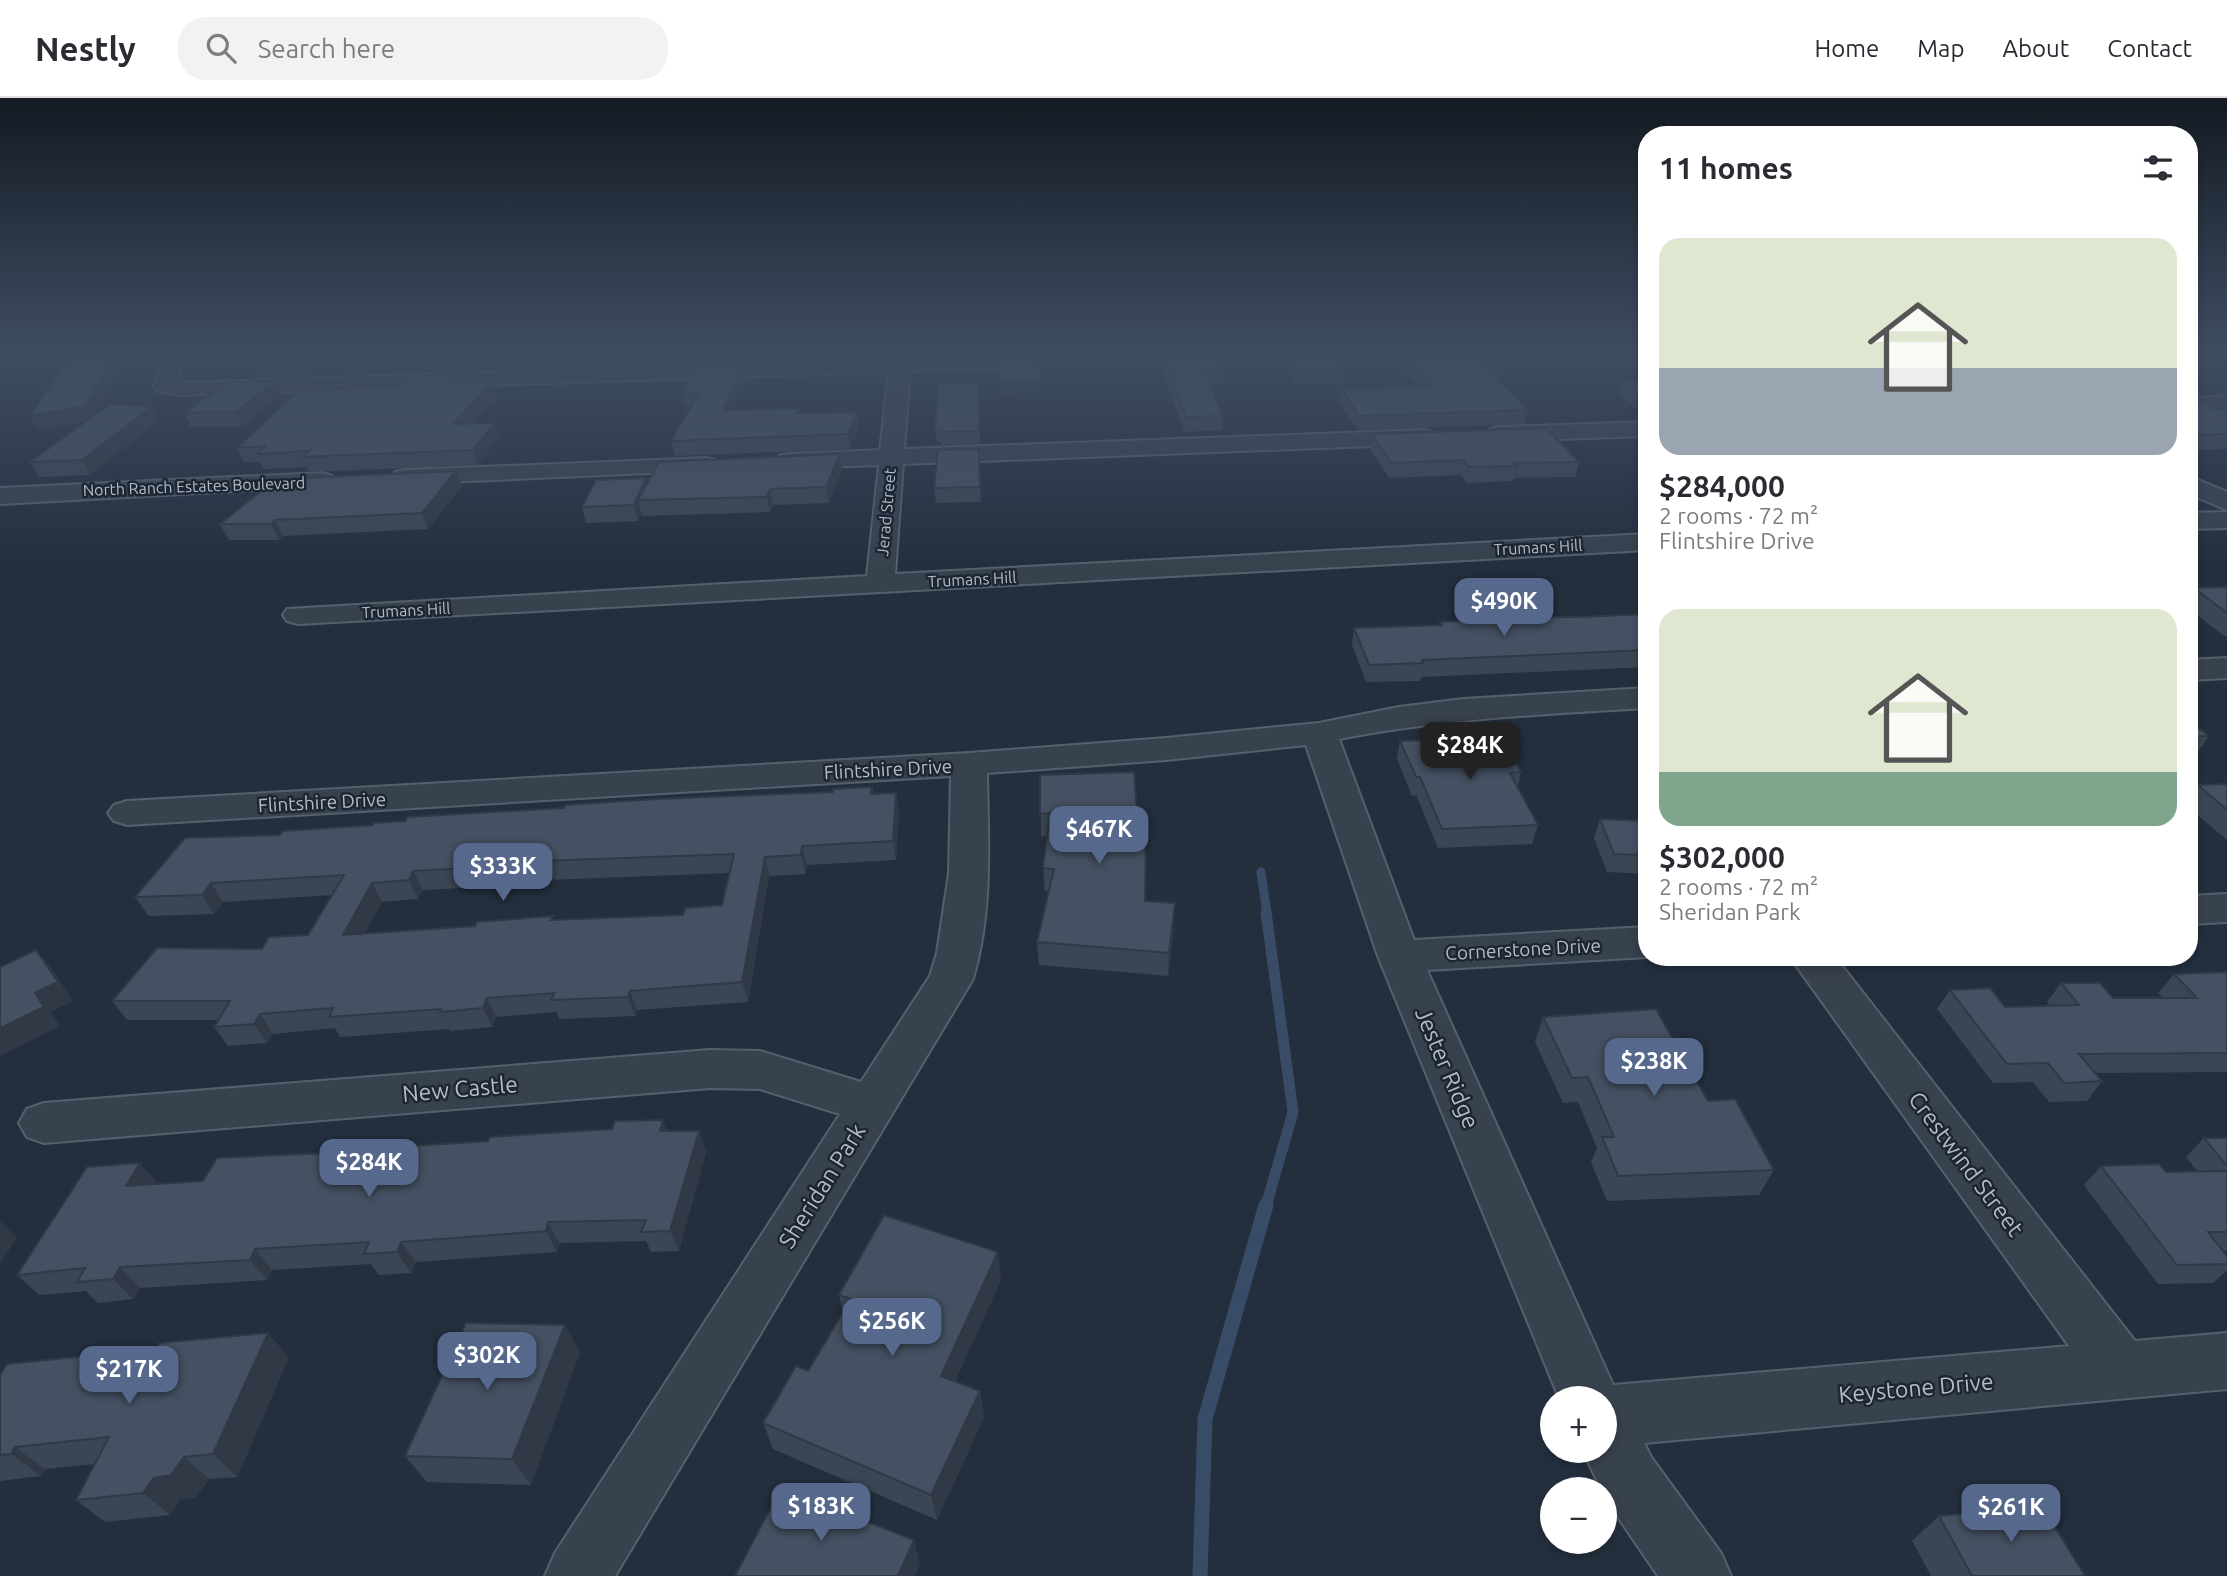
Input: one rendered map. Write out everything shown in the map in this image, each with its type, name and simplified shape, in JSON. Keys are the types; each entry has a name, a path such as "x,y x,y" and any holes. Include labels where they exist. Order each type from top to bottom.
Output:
{"street":[{"name":"Jerad Street","path":"880,585 894,424"},
{"path":"1468,435 1638,429"},
{"path":"766,462 1441,436"},
{"path":"377,479 724,464"},
{"name":"North Ranch Estates Boulevard","path":"0,496 349,480"},
{"path":"2198,488 2227,502"},
{"path":"2198,521 2227,520"},
{"name":"Trumans Hill","path":"298,615 1638,543"},
{"path":"2198,670 2227,668"},
{"name":"Flintshire Drive","path":"127,813 969,764 1166,749 1319,733 1463,709 1638,699"},
{"name":"Jester Ridge","path":"1319,733 1399,956 1585,1386"},
{"name":"Sheridan Park","path":"578,1576 951,979 962,950 966,920 969,764"},
{"path":"2198,910 2227,908"},
{"name":"Cornerstone Drive","path":"1399,956 1638,943"},
{"name":"Crestwind Street","path":"1818,966 2121,1370"},
{"name":"New Castle","path":"44,1123 710,1069 760,1070 872,1105"},
{"name":"Keystone Drive","path":"1617,1415 2227,1361"},
{"path":"1617,1455 1629,1479 1698,1576"}],"building":[{"path":"82,424 129,424 82,460 30,462"},
{"path":"263,424 494,424 473,450 302,457 309,451 257,454 265,446 237,448"},
{"path":"681,424 852,424 848,434 671,441"},
{"path":"935,424 979,424 979,431 940,432 941,429 935,429"},
{"path":"2198,424 2227,424 2227,434 2198,435"},
{"path":"1546,428 1579,462 1469,467 1464,460 1391,463 1372,434"},
{"path":"979,449 980,487 934,488 938,450"},
{"path":"840,454 826,487 770,489 767,497 638,500 659,462"},
{"path":"456,471 422,513 275,520 271,524 220,524 276,479"},
{"path":"646,478 634,505 582,507 596,480"},
{"path":"2227,587 2227,613 2198,591 2198,588"},
{"path":"1638,614 1638,650 1422,660 1423,663 1369,665 1354,628 1442,625 1440,622 1527,617"},
{"path":"2198,728 2209,736 2198,737"},
{"path":"1501,736 1521,772 1510,773 1538,825 1442,829 1420,777 1416,777 1400,741"},
{"path":"1134,772 1138,826 1146,826 1145,901 1175,903 1169,953 1037,942 1054,869 1043,868 1050,813 1040,814 1040,775"},
{"path":"2227,784 2227,810 2198,785"},
{"path":"872,787 871,794 896,793 893,841 802,846 801,855 765,857 742,982 630,991 628,997 551,1000 554,993 487,998 483,1008 440,1012 441,1009 329,1017 333,1008 260,1014 254,1024 214,1027 230,1001 112,1001 157,948 262,949 269,937 308,935 344,875 211,883 202,895 135,897 185,838 280,835 283,831 405,821 407,817 564,808 565,805 833,792 833,789","holes":["734,854 722,905 685,908 683,915 551,920 553,916 477,922 475,926 343,935 372,883 409,880 413,871 511,866 513,862"]},
{"path":"1600,819 1638,821 1638,855 1614,854"},
{"path":"36,950 58,982 35,993 44,1007 0,1028 0,967"},
{"path":"2227,972 2227,1053 2079,1054 2102,1081 2064,1083 2048,1063 2007,1064 1950,990 1990,988 2005,1007 2079,1005 2061,983 2100,983 2113,998 2197,998 2174,974"},
{"path":"1656,1009 1708,1101 1735,1099 1774,1170 1618,1176 1602,1137 1614,1137 1588,1077 1572,1078 1543,1017"},
{"path":"663,1120 660,1131 699,1131 670,1231 641,1232 646,1220 548,1222 546,1231 401,1242 397,1252 364,1254 369,1242 255,1249 250,1260 120,1267 113,1279 77,1282 85,1268 17,1275 87,1167 140,1163 126,1186 203,1181 217,1158 351,1152 488,1141 490,1137 612,1129 615,1121"},
{"path":"2204,1138 2227,1138 2227,1166"},
{"path":"2159,1164 2166,1172 2227,1171 2227,1232 2208,1232 2227,1256 2227,1264 2177,1265 2101,1166"},
{"path":"884,1215 998,1252 941,1376 980,1391 931,1495 763,1423 796,1366 808,1371 851,1299 839,1295"},
{"path":"466,1323 565,1325 512,1459 405,1456"},
{"path":"268,1333 213,1454 184,1457 171,1475 154,1478 143,1493 76,1500 109,1437 15,1447 11,1454 0,1455 0,1375 7,1364 155,1349 159,1343"},
{"path":"781,1488 914,1540 898,1576 735,1576"},
{"path":"2042,1506 2085,1576 1972,1576 1939,1516"}],"waterway":[{"path":"1261,872 1267,914"},
{"path":"1266,912 1293,1112 1266,1206"},
{"path":"1200,1576 1205,1419 1266,1205"}]}
